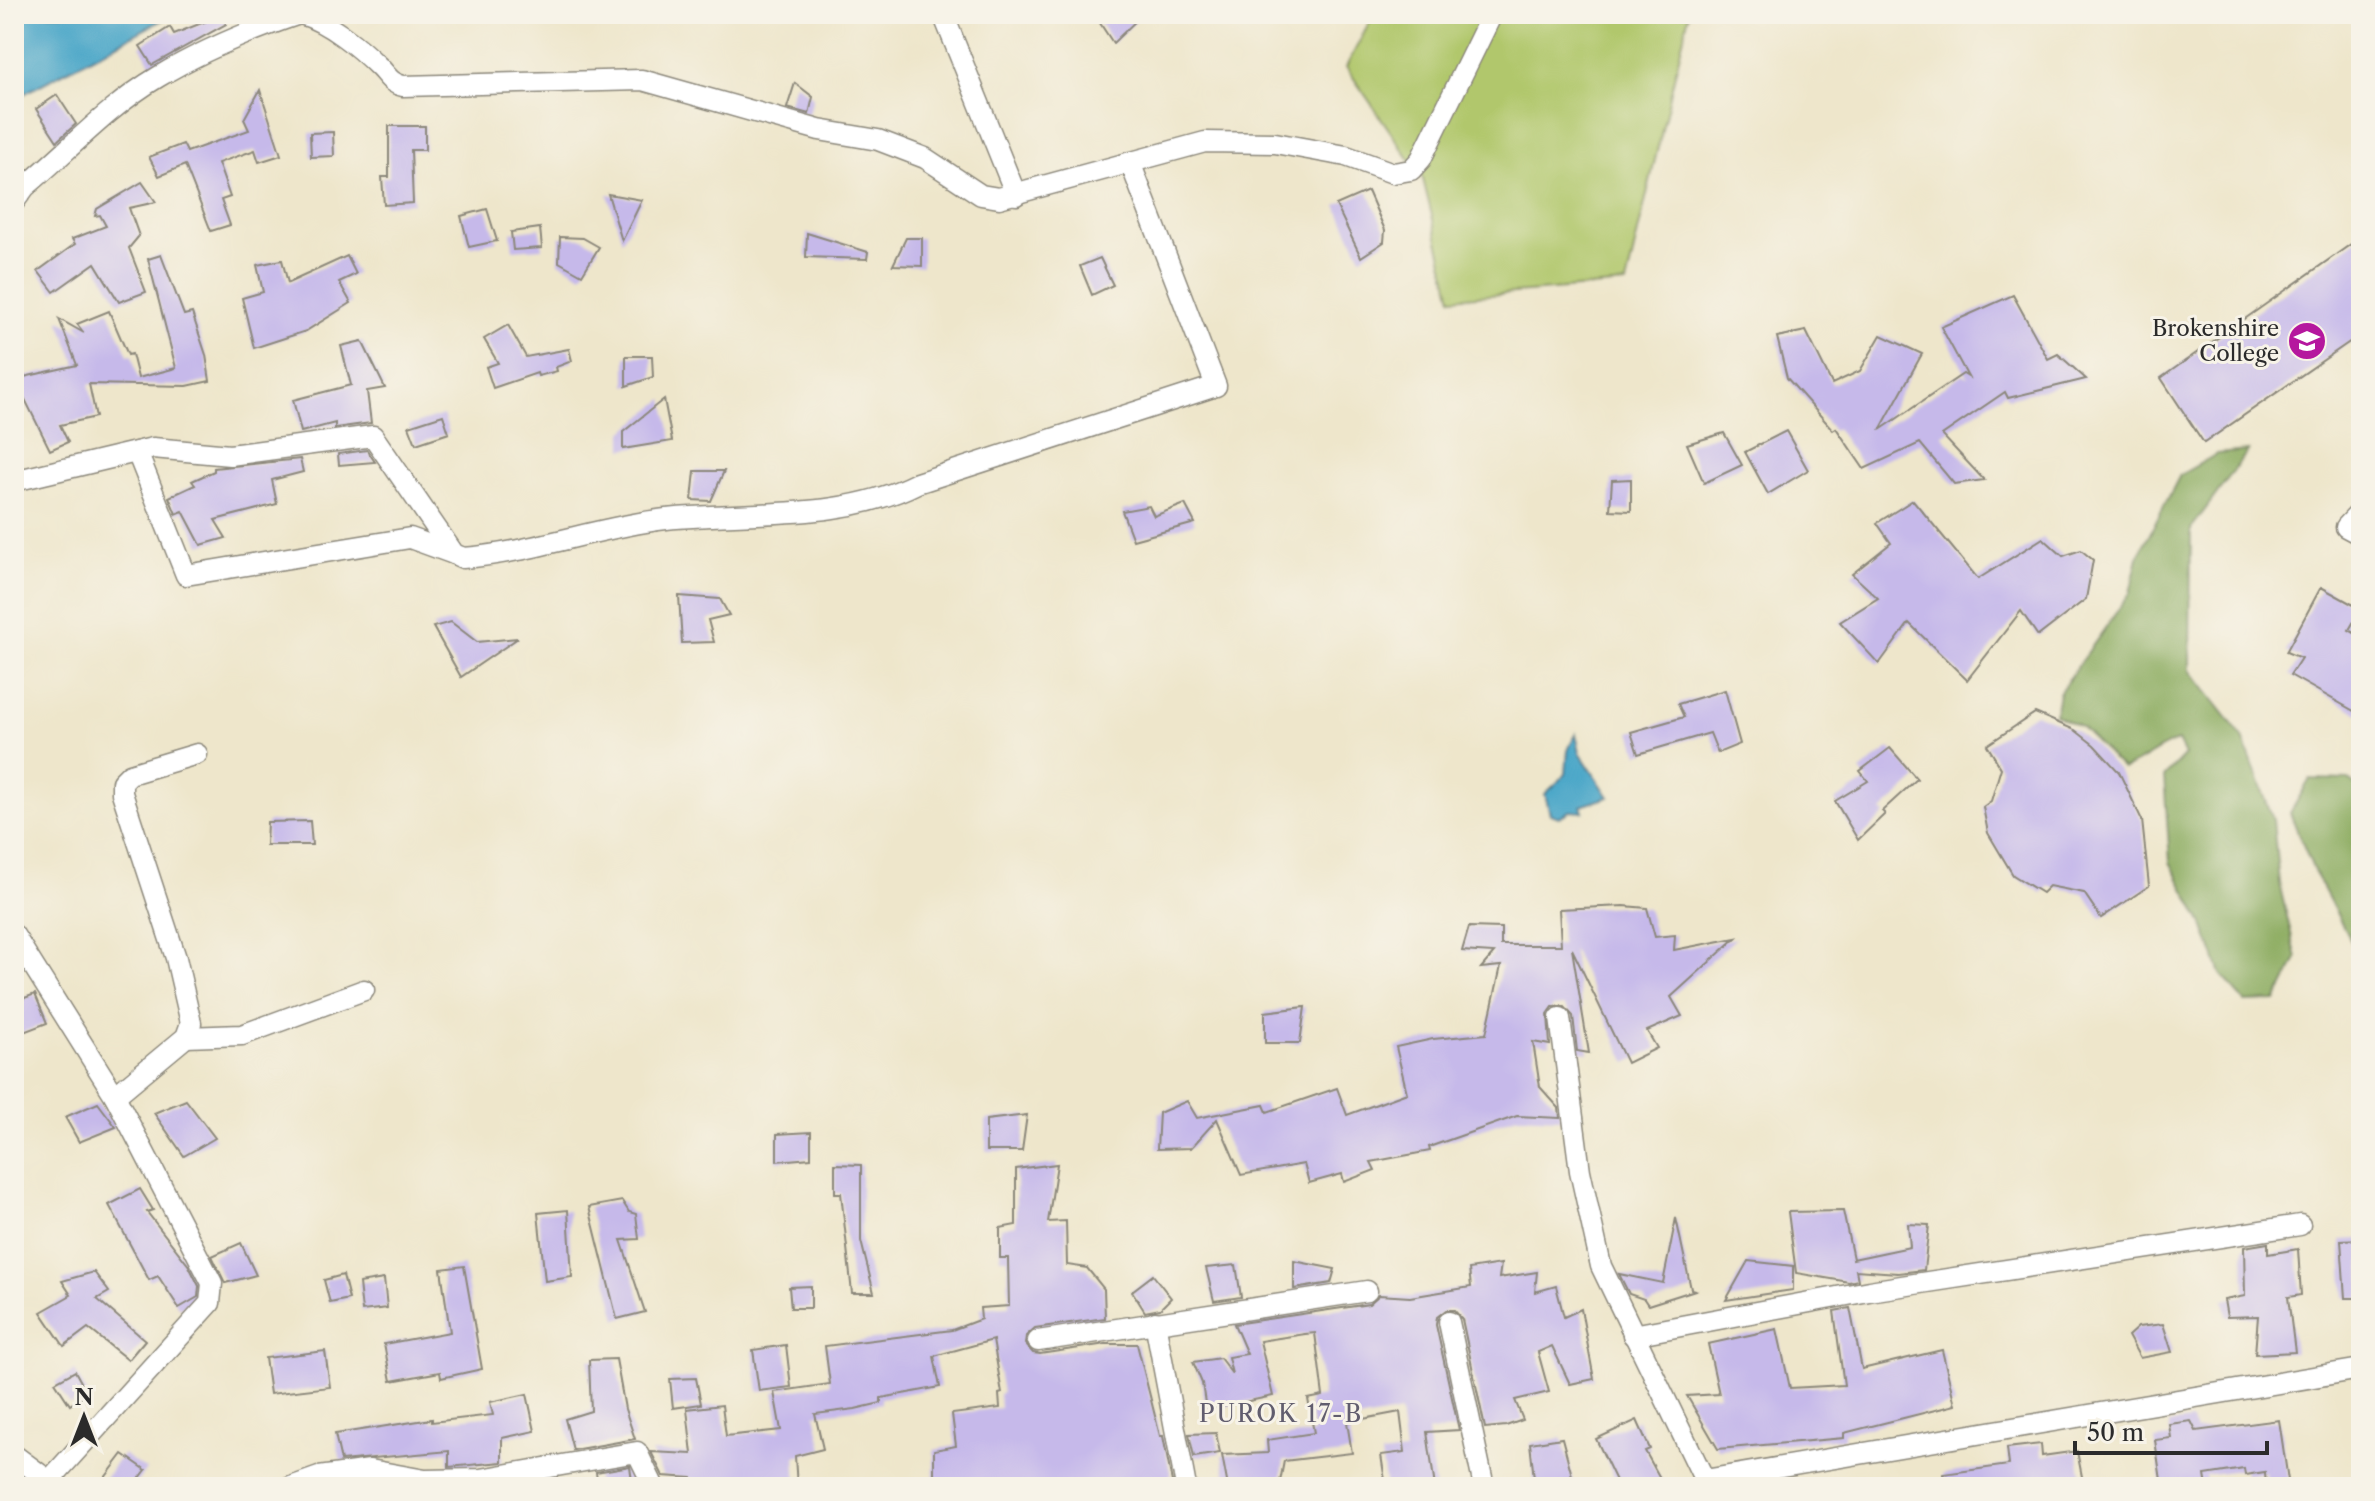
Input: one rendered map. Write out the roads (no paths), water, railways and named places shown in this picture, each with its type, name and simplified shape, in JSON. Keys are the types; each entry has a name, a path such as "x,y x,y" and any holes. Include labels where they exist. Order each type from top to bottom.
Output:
{"street":[{"path":"14,202 25,187 157,77 207,51 300,14 338,35 378,67 392,83 403,86 642,80 819,130 878,140 925,158 981,195 1016,195 1205,142 1275,143 1346,156 1393,173 1411,170 1421,159 1492,14"},
{"path":"943,14 1016,195"},
{"path":"137,452 186,575 410,538 463,558 484,557 665,519 808,511 883,497 917,483 1216,386 1130,162"},
{"path":"14,481 153,448 230,455 373,436 454,554"},
{"path":"2361,511 2346,527 2361,535"},
{"path":"115,1096 186,1037 191,1023 176,958 122,793 122,782 130,774 197,754"},
{"path":"14,935 115,1096 212,1283 213,1294 210,1303 52,1485 14,1455"},
{"path":"186,1037 242,1035 364,990"},
{"path":"1560,1018 1589,1219 1601,1266 1707,1484 2361,1369"},
{"path":"1633,1335 1869,1291 2300,1225"},
{"path":"1038,1341 1367,1291"},
{"path":"1155,1322 1186,1487"},
{"path":"1449,1322 1484,1487"},
{"path":"291,1487 319,1477 370,1470 425,1480 481,1479 637,1452 654,1487"}],"water":[{"path":"14,14 173,14 14,99"},
{"path":"1576,734 1580,753 1609,797 1581,806 1583,812 1570,811 1559,817 1550,814 1545,794 1566,774 1568,750"}],"place":[{"name":"Brokenshire College","path":"2307,341"}],"district":[{"name":"PUROK 17-B","path":"1281,1414"}]}
